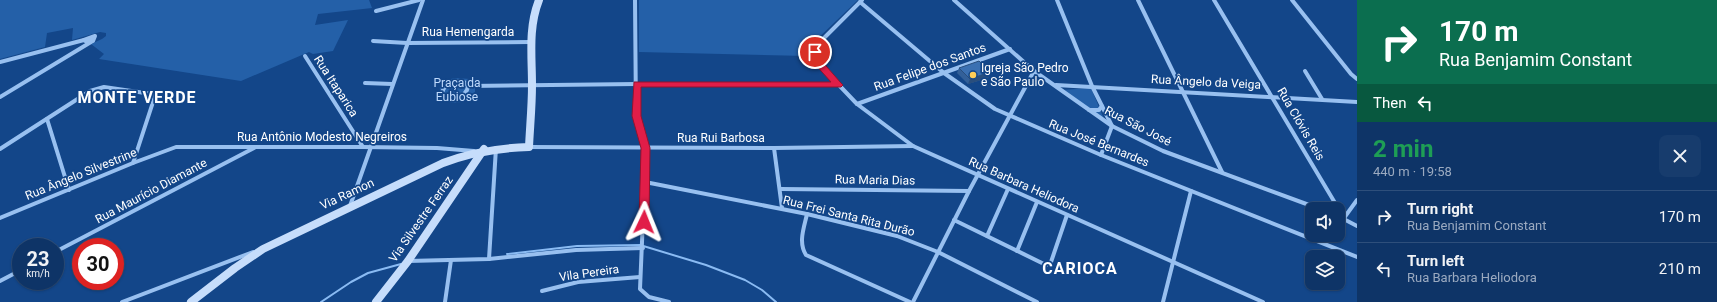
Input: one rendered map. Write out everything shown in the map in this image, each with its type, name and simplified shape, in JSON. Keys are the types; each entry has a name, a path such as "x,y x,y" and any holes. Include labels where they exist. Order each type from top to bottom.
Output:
{"main road":[{"path":"529,147 532,85 530,42 532,21 540,0"},
{"name":"Via Ramon","path":"191,302 235,268 263,249 350,206 443,163 474,151 496,148 529,147"},
{"name":"Via Silvestre Ferraz","path":"376,302 408,261 484,150"}],"street":[{"path":"376,10 419,0"},
{"path":"350,206 423,0"},
{"path":"635,0 637,84 636,116 646,148 643,248 640,289 642,293 650,298 669,302"},
{"name":"Rua São José","path":"954,0 1034,71 1112,126 1163,151 1305,203"},
{"path":"1057,0 1092,86 1112,126 1102,155"},
{"path":"1138,0 1222,173"},
{"name":"Rua Clóvis Reis","path":"1214,0 1335,202"},
{"path":"1292,0 1357,80"},
{"name":"Rua José Bernardes","path":"819,43 861,1 944,73 980,99 1009,116 1357,258"},
{"path":"0,62 94,36 93,41 0,97"},
{"name":"Rua Hemengarda","path":"373,41 407,43 530,42"},
{"name":"Rua Barbara Heliodora","path":"819,43 815,52 816,60 838,85 858,104 913,146 1263,302"},
{"name":"Rua Felipe dos Santos","path":"858,104 1010,49"},
{"name":"Rua Itaparica","path":"305,56 363,146"},
{"path":"913,302 969,191 1034,71"},
{"path":"1305,72 1322,99"},
{"path":"468,86 468,90 465,95 459,98 446,98 442,94 442,90 445,85 458,81 464,82 468,86 637,84 838,85"},
{"path":"365,83 392,84"},
{"name":"Rua Ângelo da Veiga","path":"1055,85 1272,96 1357,102"},
{"path":"0,149 96,88 104,87 154,95 155,99 133,163"},
{"path":"1087,109 1095,111 1099,110 1102,106"},
{"path":"47,119 69,190"},
{"name":"Rua Maurício Diamante","path":"64,247 256,146"},
{"name":"Rua Antônio Modesto Negreiros","path":"170,149 181,147 363,146 437,148 474,151"},
{"name":"Rua Rui Barbosa","path":"529,147 774,148 913,146"},
{"path":"489,259 496,148"},
{"path":"774,148 781,189 782,208"},
{"name":"Rua Ângelo Silvestrine","path":"0,218 170,149"},
{"name":"Rua Frei Santa Rita Durão","path":"645,182 782,208 897,236 938,252 1037,302"},
{"name":"Rua Maria Dias","path":"781,189 969,191"},
{"path":"987,236 1008,189"},
{"path":"1163,302 1191,191"},
{"path":"1345,217 1357,200"},
{"path":"1017,251 1037,202"},
{"path":"807,214 801,244 806,255 910,302"},
{"path":"954,220 1046,265 1051,262 1067,215"},
{"path":"1345,219 1357,226"},
{"path":"408,261 489,259 576,250 643,248"},
{"path":"122,302 263,249"},
{"path":"445,302 451,260"},
{"path":"0,282 12,275"},
{"name":"Vila Pereira","path":"542,291 578,282 640,277"}],"green space":[{"path":"0,0 369,0 372,8 318,14 315,25 348,20 333,51 313,54 309,52 241,81 99,59 104,54 91,44 102,39 106,36 106,33 100,32 72,40 73,28 47,33 45,47 0,59"},
{"path":"639,0 858,0 809,47 807,56 639,52"},
{"name":"Praça da Eubiose","path":"455,78 470,79 475,87 475,92 466,100 454,103 443,98 441,95 440,85 447,80"},
{"path":"1091,88 1104,119 1061,90"}],"building":[{"path":"979,61 990,72 970,79 959,68"}],"waterway":[{"path":"507,254 577,246 640,245 706,265 745,280 762,290 776,302"},
{"path":"321,302 351,282 368,273 401,264"}],"place":[{"name":"Igreja São Pedro e São Paulo","path":"973,75"}],"district":[{"name":"MONTE VERDE","path":"137,97"},
{"name":"CARIOCA","path":"1080,268"}],"route":[{"path":"644,222 646,148 636,116 637,84 838,85 816,60 815,52"}]}
